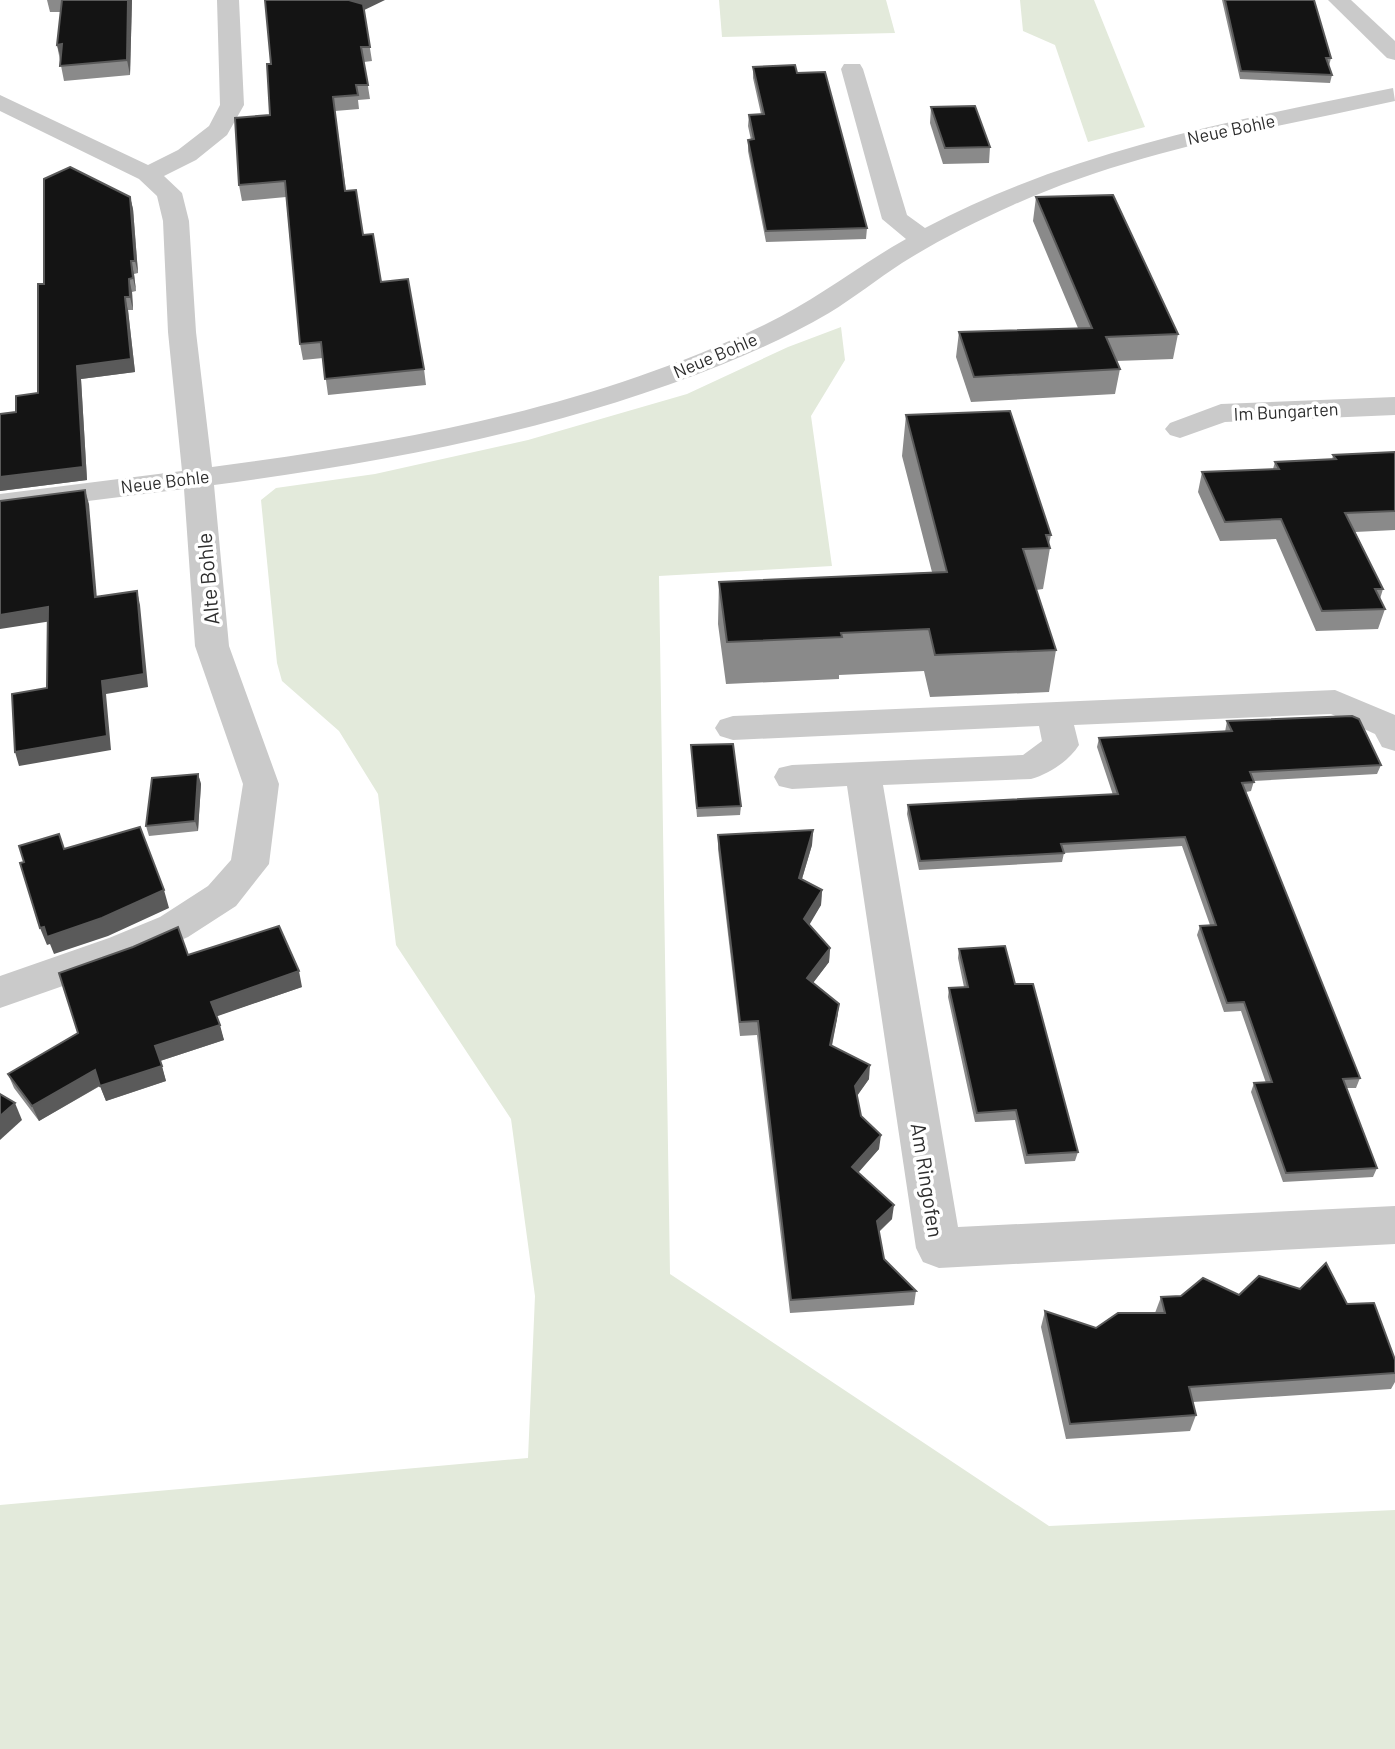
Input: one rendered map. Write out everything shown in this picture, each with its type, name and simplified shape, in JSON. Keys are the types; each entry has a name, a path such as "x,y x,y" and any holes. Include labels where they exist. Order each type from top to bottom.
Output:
{"street":[{"path":"148,174 187,155 219,130 232,104 228,0"},
{"path":"1339,0 1395,53"},
{"path":"852,69 895,219 924,239"},
{"name":"Neue Bohle","path":"0,503 296,464 466,434 578,405 676,373 761,336 837,297 881,264 924,239 1006,199 1086,168 1189,138 1394,88"},
{"name":"Alte Bohle","path":"0,102 148,174 169,193 176,221 182,332 198,477 212,646 261,784 250,864 222,896 174,927 122,949 0,992"},
{"name":"Im Bungarten","path":"1180,429 1221,414 1395,406"},
{"path":"733,728 1335,702 1392,733"},
{"path":"792,777 1031,766 1060,745 1054,715"},
{"name":"Am Ringofen","path":"863,773 939,1248 1395,1225"}],"green space":[{"path":"719,0 886,0 895,33 722,37"},
{"path":"1020,0 1094,0 1145,127 1088,142 1055,45 1023,31"},
{"path":"841,327 845,360 811,416 832,566 659,576 670,1274 1049,1526 1395,1510 1395,1749 0,1749 0,1505 528,1458 535,1296 511,1119 396,945 378,794 339,731 282,681 277,663 261,500 276,488 375,474 528,440 687,394 788,347"}],"building":[{"path":"62,0 128,0 127,60 60,66 62,44 57,45"},
{"path":"265,0 355,0 352,1 363,4 370,47 361,47 368,85 356,85 358,95 333,97 345,191 356,190 363,235 373,234 381,282 408,279 424,369 325,379 321,342 300,344 285,181 239,185 235,118 270,115 267,64 271,64"},
{"path":"1225,0 1314,0 1331,58 1326,58 1332,75 1241,71"},
{"path":"795,65 797,73 825,72 867,228 766,231 748,140 754,139 749,115 764,114 753,67"},
{"path":"975,106 990,147 945,148 931,107"},
{"path":"70,167 130,197 135,261 131,261 133,278 129,279 130,297 125,297 131,359 77,366 83,467 0,477 0,414 16,412 16,396 38,393 38,284 44,284 44,179"},
{"path":"1113,195 1178,334 1106,337 1120,369 974,377 959,332 1092,328 1036,197"},
{"path":"1010,411 1051,535 1046,535 1050,548 1023,549 1056,650 935,655 929,629 841,633 842,637 727,642 719,582 947,572 906,415"},
{"path":"1395,452 1395,511 1345,513 1383,589 1375,589 1385,609 1322,611 1281,519 1225,522 1202,472 1279,469 1275,462 1336,459 1333,455"},
{"path":"85,490 95,597 137,591 144,674 102,681 107,736 15,752 12,694 47,688 48,607 0,615 0,501"},
{"path":"1352,716 1359,719 1381,765 1250,772 1254,782 1242,783 1360,1078 1343,1079 1377,1168 1286,1173 1254,1083 1272,1082 1244,1002 1227,1003 1213,964 1200,926 1216,925 1185,837 1061,844 1064,853 920,861 908,805 1118,794 1099,738 1232,731 1227,721"},
{"path":"733,744 741,806 697,808 691,745"},
{"path":"198,774 195,821 146,826 152,778"},
{"path":"140,827 164,890 102,918 47,937 44,927 40,928 20,863 24,862 19,846 59,834 64,849"},
{"path":"813,830 799,878 822,890 804,919 830,948 807,978 839,1004 830,1045 870,1065 855,1086 861,1116 881,1135 852,1167 894,1205 877,1221 884,1259 916,1291 791,1300 758,1021 740,1022 718,835"},
{"path":"279,926 299,971 211,1002 220,1025 155,1046 162,1066 100,1086 95,1070 32,1106 8,1074 78,1033 59,973 133,947 178,927 188,955"},
{"path":"1005,946 1015,984 1033,984 1078,1152 1027,1155 1016,1110 977,1113 949,988 968,987 959,949"},
{"path":"0,1094 15,1103 0,1116"},
{"path":"1326,1263 1347,1304 1374,1303 1395,1360 1395,1373 1189,1387 1196,1415 1070,1424 1045,1311 1096,1328 1118,1313 1165,1313 1161,1297 1181,1296 1203,1278 1239,1295 1259,1276 1300,1289"}]}
